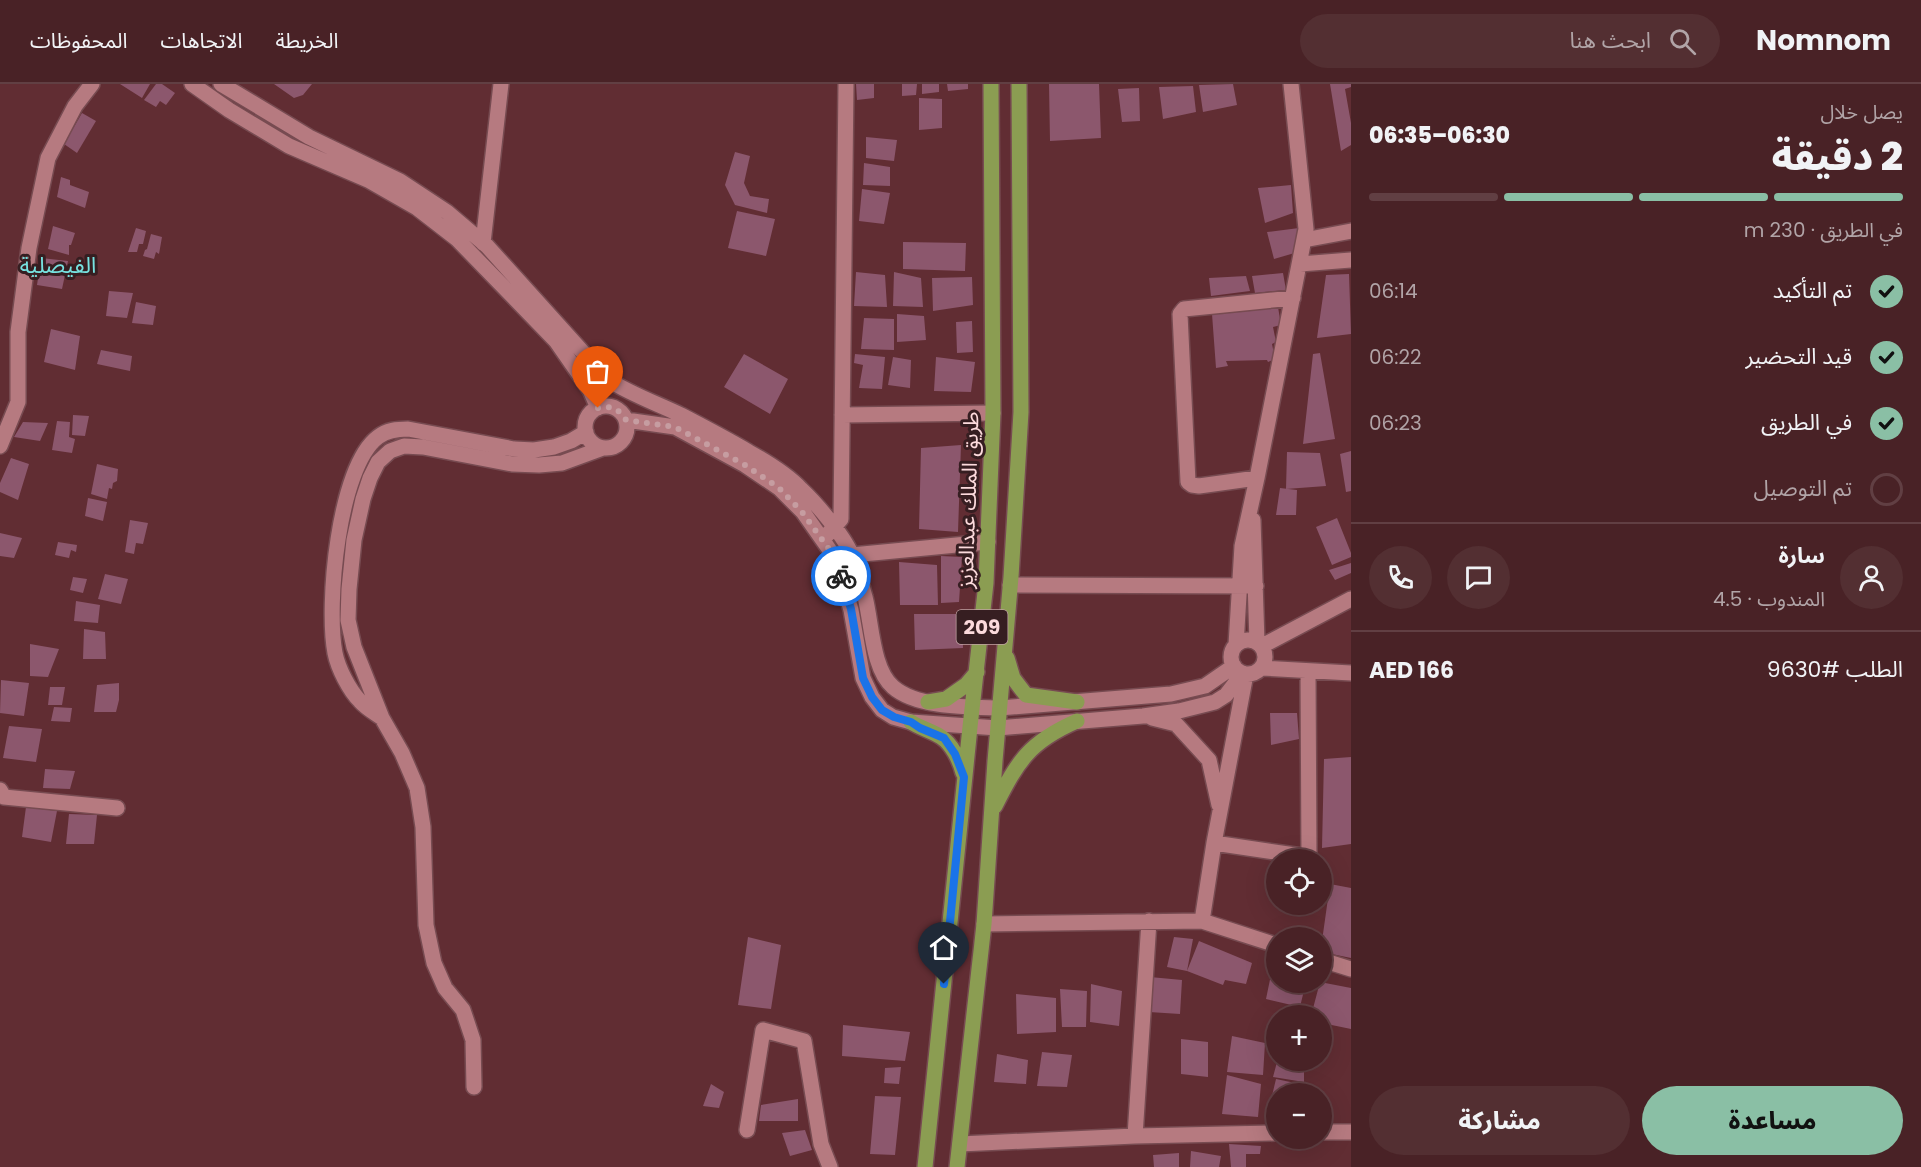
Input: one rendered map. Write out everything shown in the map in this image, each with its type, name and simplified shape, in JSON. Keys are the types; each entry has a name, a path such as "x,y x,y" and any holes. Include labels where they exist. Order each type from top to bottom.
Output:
{"main road":[{"name":"طريق الملك عبدالعزيز","path":"925,1167 986,583 993,413 990,84"},
{"name":"209","path":"957,1167 984,924 1021,412 1018,84"},
{"path":"1005,649 1013,678 1026,695 1077,702"},
{"path":"928,702 946,699 966,685 977,672"},
{"path":"911,722 944,738 955,754 964,777"},
{"path":"991,814 1010,777 1031,749 1053,732 1077,722"}],"street":[{"path":"0,446 5,418 18,402 18,332 29,248 48,158 75,106 92,84"},
{"path":"192,84 229,110 289,146 368,180 417,207 457,238 556,341 590,390 598,408"},
{"path":"221,84 309,137 400,181 447,212 483,243 607,379 624,390 679,415 765,461 800,487 834,528 852,555 865,597 884,679 907,696 928,702 999,708 1171,694 1205,686 1241,671 1252,674 1262,668 1351,673"},
{"path":"483,243 501,84"},
{"path":"822,540 841,519 846,84"},
{"path":"1202,921 1214,843 1221,814 1241,671 1231,654 1236,645 1242,546 1306,229 1291,84"},
{"path":"1304,240 1351,231"},
{"path":"1300,264 1351,260"},
{"path":"1257,478 1199,486 1188,482 1180,314 1184,309 1293,298"},
{"path":"603,448 590,441 586,432 586,422 588,416 598,408 612,407 622,415 675,427 745,465 779,488 802,512 829,549 840,573 851,609 863,678 882,710 894,717 911,722 998,728 1143,716 1179,711 1215,702 1226,695 1241,671"},
{"path":"842,415 993,413"},
{"path":"622,415 679,415"},
{"path":"474,1087 473,1040 463,1010 445,988 434,963 426,925 423,827 417,788 402,753 382,718 354,647 348,620 354,540 363,499 378,462 390,451 404,446 423,447 512,464 562,463 603,448 617,446 626,434 622,415"},
{"path":"382,718 359,701 346,681 335,654 332,578 349,489 354,470 363,453 377,437 392,429 408,429 514,449 534,450 554,447 586,432"},
{"path":"1252,505 1259,644 1266,657 1262,668"},
{"path":"852,555 988,542"},
{"path":"1010,585 1256,586"},
{"path":"1236,645 1246,640 1259,644 1351,599"},
{"path":"1214,843 1309,857 1308,671"},
{"path":"1143,716 1176,723 1209,760 1221,814"},
{"path":"0,790 4,797 117,808"},
{"path":"1135,1136 1149,921"},
{"path":"984,924 1202,921 1266,942"},
{"path":"1332,963 1351,969"},
{"path":"747,1130 763,1030 804,1041 821,1144 830,1167"},
{"path":"1332,1132 1351,1132"},
{"path":"960,1144 1135,1136 1266,1133"}],"building":[{"path":"120,84 150,84 142,98"},
{"path":"156,84 162,84 175,93 166,105 160,101 156,107 144,100"},
{"path":"274,84 312,84 303,95 294,98"},
{"path":"856,84 874,84 874,98 857,100"},
{"path":"902,84 917,84 916,95 902,96"},
{"path":"922,84 939,84 939,92 922,94"},
{"path":"947,84 968,84 968,89 948,91"},
{"path":"1049,84 1099,84 1101,138 1050,141"},
{"path":"1233,84 1237,105 1203,112 1199,85"},
{"path":"1330,84 1351,84 1351,87 1345,89 1351,123 1351,145 1341,151"},
{"path":"1193,86 1196,112 1163,119 1159,87"},
{"path":"1139,88 1140,121 1122,122 1118,89"},
{"path":"919,98 942,99 942,128 919,130"},
{"path":"82,113 96,121 77,153 64,144"},
{"path":"866,137 897,140 894,161 866,158"},
{"path":"735,152 750,156 744,183 750,196 769,199 767,213 735,205 725,185"},
{"path":"864,163 890,167 890,186 863,185"},
{"path":"61,177 70,180 70,185 89,192 85,208 57,197"},
{"path":"1291,185 1293,213 1265,223 1258,188"},
{"path":"862,189 890,193 884,224 859,221"},
{"path":"737,211 775,219 766,256 728,248"},
{"path":"53,226 75,233 69,245 69,255 48,249"},
{"path":"136,228 146,231 143,244 139,244 137,252 128,252"},
{"path":"1299,228 1298,252 1274,259 1267,232"},
{"path":"151,234 162,237 159,254 156,252 154,259 143,256"},
{"path":"903,242 966,243 965,271 903,269"},
{"path":"41,258 68,261 62,289 37,285"},
{"path":"856,272 885,275 887,307 854,306"},
{"path":"894,272 921,278 923,307 893,306"},
{"path":"1283,273 1286,290 1255,293 1252,276"},
{"path":"1349,274 1351,334 1317,338 1326,275"},
{"path":"1246,276 1250,291 1211,296 1209,278"},
{"path":"972,277 973,305 933,311 932,278"},
{"path":"109,291 133,293 127,318 106,316"},
{"path":"136,302 156,306 153,325 132,323"},
{"path":"1278,307 1281,325 1273,327 1276,342 1272,344 1275,359 1268,362 1267,360 1226,361 1228,366 1216,368 1212,314"},
{"path":"897,314 924,316 926,340 897,342"},
{"path":"864,318 894,319 894,350 861,349"},
{"path":"972,321 973,352 957,353 956,322"},
{"path":"51,329 80,336 75,370 44,362"},
{"path":"101,350 132,356 130,371 97,364"},
{"path":"1320,353 1335,439 1303,444 1313,354"},
{"path":"744,354 788,379 770,414 724,387"},
{"path":"855,354 885,357 882,389 859,388 863,365 854,363"},
{"path":"893,357 911,360 910,388 888,385"},
{"path":"936,357 975,362 971,392 934,391"},
{"path":"73,415 89,416 85,436 72,435"},
{"path":"57,421 70,422 69,437 75,439 72,453 52,450"},
{"path":"23,422 48,423 40,441 14,437"},
{"path":"961,445 958,532 919,529 921,448"},
{"path":"1351,451 1351,491 1346,492 1340,454"},
{"path":"1287,452 1320,453 1326,486 1286,489"},
{"path":"11,458 29,464 18,500 0,492 0,483"},
{"path":"97,464 118,469 117,481 113,483 112,489 109,488 107,499 91,494"},
{"path":"1280,488 1297,490 1296,515 1276,515"},
{"path":"88,498 107,502 103,521 85,516"},
{"path":"1337,518 1351,557 1332,565 1316,527"},
{"path":"130,520 148,523 143,544 136,543 134,554 125,552"},
{"path":"0,533 22,538 14,558 0,556"},
{"path":"58,542 77,545 76,552 71,550 69,558 55,555"},
{"path":"941,556 962,557 959,602 941,603"},
{"path":"899,562 937,565 938,605 900,605"},
{"path":"1351,563 1351,573 1335,580 1329,570"},
{"path":"105,574 128,579 121,604 98,599"},
{"path":"73,577 87,579 83,593 70,590"},
{"path":"76,601 100,605 98,623 74,621"},
{"path":"914,614 962,614 963,648 915,650"},
{"path":"84,629 105,632 106,659 83,659"},
{"path":"30,644 59,649 48,677 30,676"},
{"path":"1,680 29,683 24,716 0,713"},
{"path":"119,683 116,712 94,712 97,685"},
{"path":"50,687 65,687 62,705 48,705"},
{"path":"54,707 72,708 70,722 51,721"},
{"path":"1270,713 1297,713 1299,739 1271,745"},
{"path":"9,726 42,729 36,762 3,758"},
{"path":"1351,757 1351,844 1322,848 1324,759"},
{"path":"45,769 75,771 70,789 43,788"},
{"path":"26,807 57,811 51,842 22,837"},
{"path":"69,814 97,815 94,844 66,844"},
{"path":"1332,884 1351,888 1351,958 1332,954 1332,927 1324,927 1326,915 1332,915"},
{"path":"748,937 781,945 771,1009 738,1005"},
{"path":"1174,937 1193,939 1187,971 1167,967"},
{"path":"1199,941 1252,963 1246,984 1225,980 1223,985 1187,971"},
{"path":"1150,977 1182,980 1180,1014 1149,1012"},
{"path":"1091,984 1122,991 1119,1026 1090,1022"},
{"path":"1332,984 1351,988 1351,1029 1332,1025 1332,1005 1314,1005 1317,993 1332,993"},
{"path":"1060,989 1087,991 1086,1027 1062,1027"},
{"path":"1267,993 1303,993 1300,1005 1266,999"},
{"path":"1016,994 1056,998 1056,1032 1017,1034"},
{"path":"843,1025 910,1032 905,1061 842,1056"},
{"path":"1232,1036 1265,1043 1263,1075 1227,1072"},
{"path":"1181,1039 1208,1042 1208,1077 1181,1074"},
{"path":"1042,1052 1072,1055 1067,1087 1037,1086"},
{"path":"997,1054 1028,1060 1026,1084 994,1082"},
{"path":"901,1067 899,1084 884,1083 885,1068"},
{"path":"1275,1071 1304,1071 1304,1082 1273,1077"},
{"path":"1227,1075 1261,1084 1258,1117 1222,1114"},
{"path":"1276,1079 1295,1083 1275,1083"},
{"path":"711,1084 724,1092 719,1108 703,1106"},
{"path":"875,1096 901,1097 895,1155 870,1154"},
{"path":"798,1099 798,1121 759,1121 761,1105"},
{"path":"805,1130 812,1150 790,1156 782,1133"},
{"path":"1229,1144 1261,1146 1260,1154 1246,1154 1246,1167 1231,1167"},
{"path":"1191,1151 1221,1156 1219,1167 1190,1167"},
{"path":"1179,1153 1179,1167 1154,1167 1153,1155"}],"way so far":[{"path":"598,408 612,407 623,414 626,420 675,427 745,465 779,488 802,512 829,549 841,576"}],"district":[{"name":"الفيصلية","path":"58,265"}],"route":[{"path":"841,576 851,609 863,678 872,697 882,710 894,717 911,722 944,738 961,764 964,777 944,984"}]}
